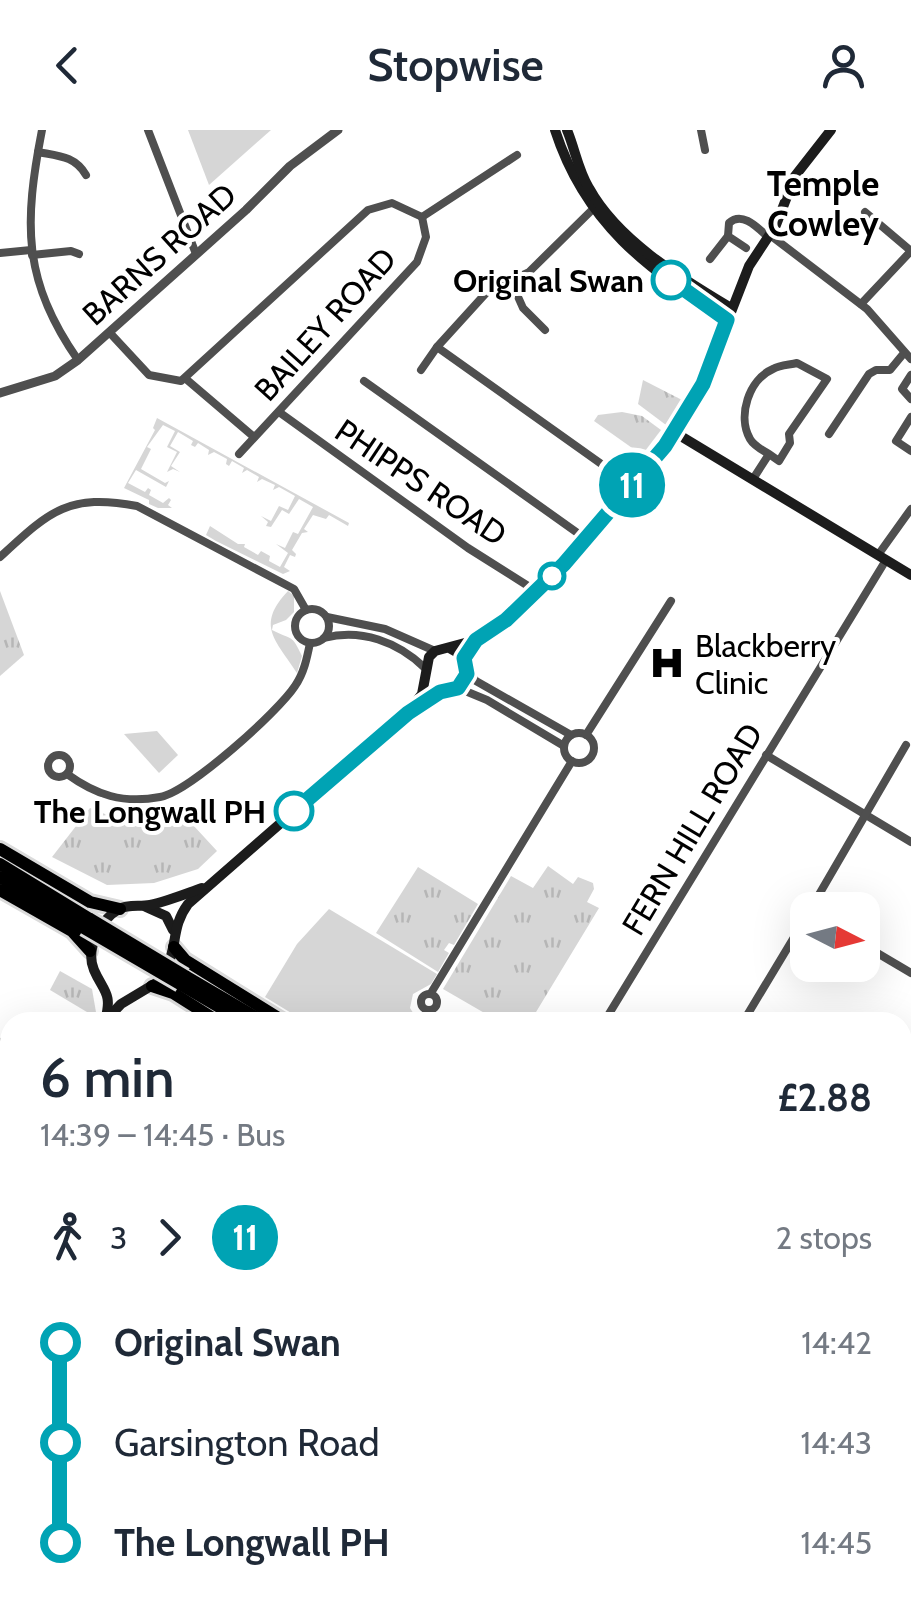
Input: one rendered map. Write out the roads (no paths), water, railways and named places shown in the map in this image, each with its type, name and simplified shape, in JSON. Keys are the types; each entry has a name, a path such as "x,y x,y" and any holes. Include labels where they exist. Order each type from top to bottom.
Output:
{"highway":[{"path":"0,849 90,902 120,909"},
{"path":"0,864 87,924"},
{"path":"0,877 87,924 230,1012"},
{"path":"0,890 72,931 90,952"},
{"path":"174,941 185,960 269,1012"},
{"path":"182,980 244,1012"},
{"path":"152,986 173,993 203,1012"}],"main road":[{"path":"555,130 572,177 644,259 729,314"},
{"path":"408,713 422,694 428,657 435,651 476,640 506,620 586,538 674,432 703,384 749,266 769,236 795,176 831,130"},
{"path":"569,134 596,207"},
{"path":"674,432 911,575"},
{"path":"464,658 476,640"},
{"path":"115,1012 137,992 152,986 170,963 178,918 188,904 408,713 440,692 458,688 467,671 464,658 451,649"},
{"path":"425,674 440,692"},
{"path":"137,992 119,992 106,986 94,970 90,952 105,922 120,909 145,906 213,884"},
{"path":"145,906 166,916 174,941"},
{"path":"106,986 107,1012"}],"street":[{"path":"42,130 30,220 32,253 47,311 78,360"},
{"path":"148,130 196,254"},
{"name":"BARNS ROAD","path":"0,393 55,376 78,360 290,166 338,130"},
{"path":"702,130 704,150"},
{"path":"38,152 67,157 80,164 86,175"},
{"path":"110,333 150,375 170,381 186,379 368,210 392,203 422,217 511,154"},
{"path":"422,370 437,347 487,292 529,272 596,207"},
{"path":"861,304 911,251 864,212"},
{"name":"BAILEY ROAD","path":"239,454 417,262 426,237 422,217"},
{"path":"710,259 728,236 728,222 742,217 861,304 908,356 890,370 869,374 830,434"},
{"path":"728,236 746,248"},
{"path":"0,253 71,250 79,254"},
{"path":"511,281 523,308 545,330"},
{"path":"437,347 607,468 634,482"},
{"path":"796,363 827,379 789,434 790,443 779,461 768,454 753,444 748,434 745,412 754,384 771,369 796,363"},
{"path":"911,375 902,389 911,400"},
{"path":"186,379 254,437"},
{"path":"364,381 586,538"},
{"name":"PHIPPS ROAD","path":"279,412 468,548 536,591"},
{"path":"911,418 896,441 911,451"},
{"path":"753,479 768,454"},
{"path":"0,557 48,514 65,506 115,502 137,506 162,518 294,590 306,610"},
{"name":"FERN HILL ROAD","path":"610,1012 911,509"},
{"path":"586,734 672,600"},
{"path":"425,674 409,654 374,637 344,634 310,643 300,638 295,629 299,615 317,609 327,617 385,629 435,651"},
{"path":"324,638 329,627 327,617"},
{"path":"67,774 85,788 115,798 160,797 184,788 289,694 304,670 310,643"},
{"path":"467,671 571,735 586,734"},
{"path":"458,688 487,700 564,746"},
{"path":"571,735 564,746 566,755 572,761 586,762 594,746 586,734"},
{"path":"821,892 906,745"},
{"path":"766,755 911,842"},
{"path":"431,993 572,761"},
{"path":"749,1012 790,944"},
{"path":"880,955 911,974"}],"place":[{"name":"Original Swan","path":"671,280"},
{"name":"Blackberry Clinic","path":"667,663"},
{"name":"The Longwall PH","path":"294,811"}],"district":[{"name":"Temple Cowley","path":"823,203"}]}
